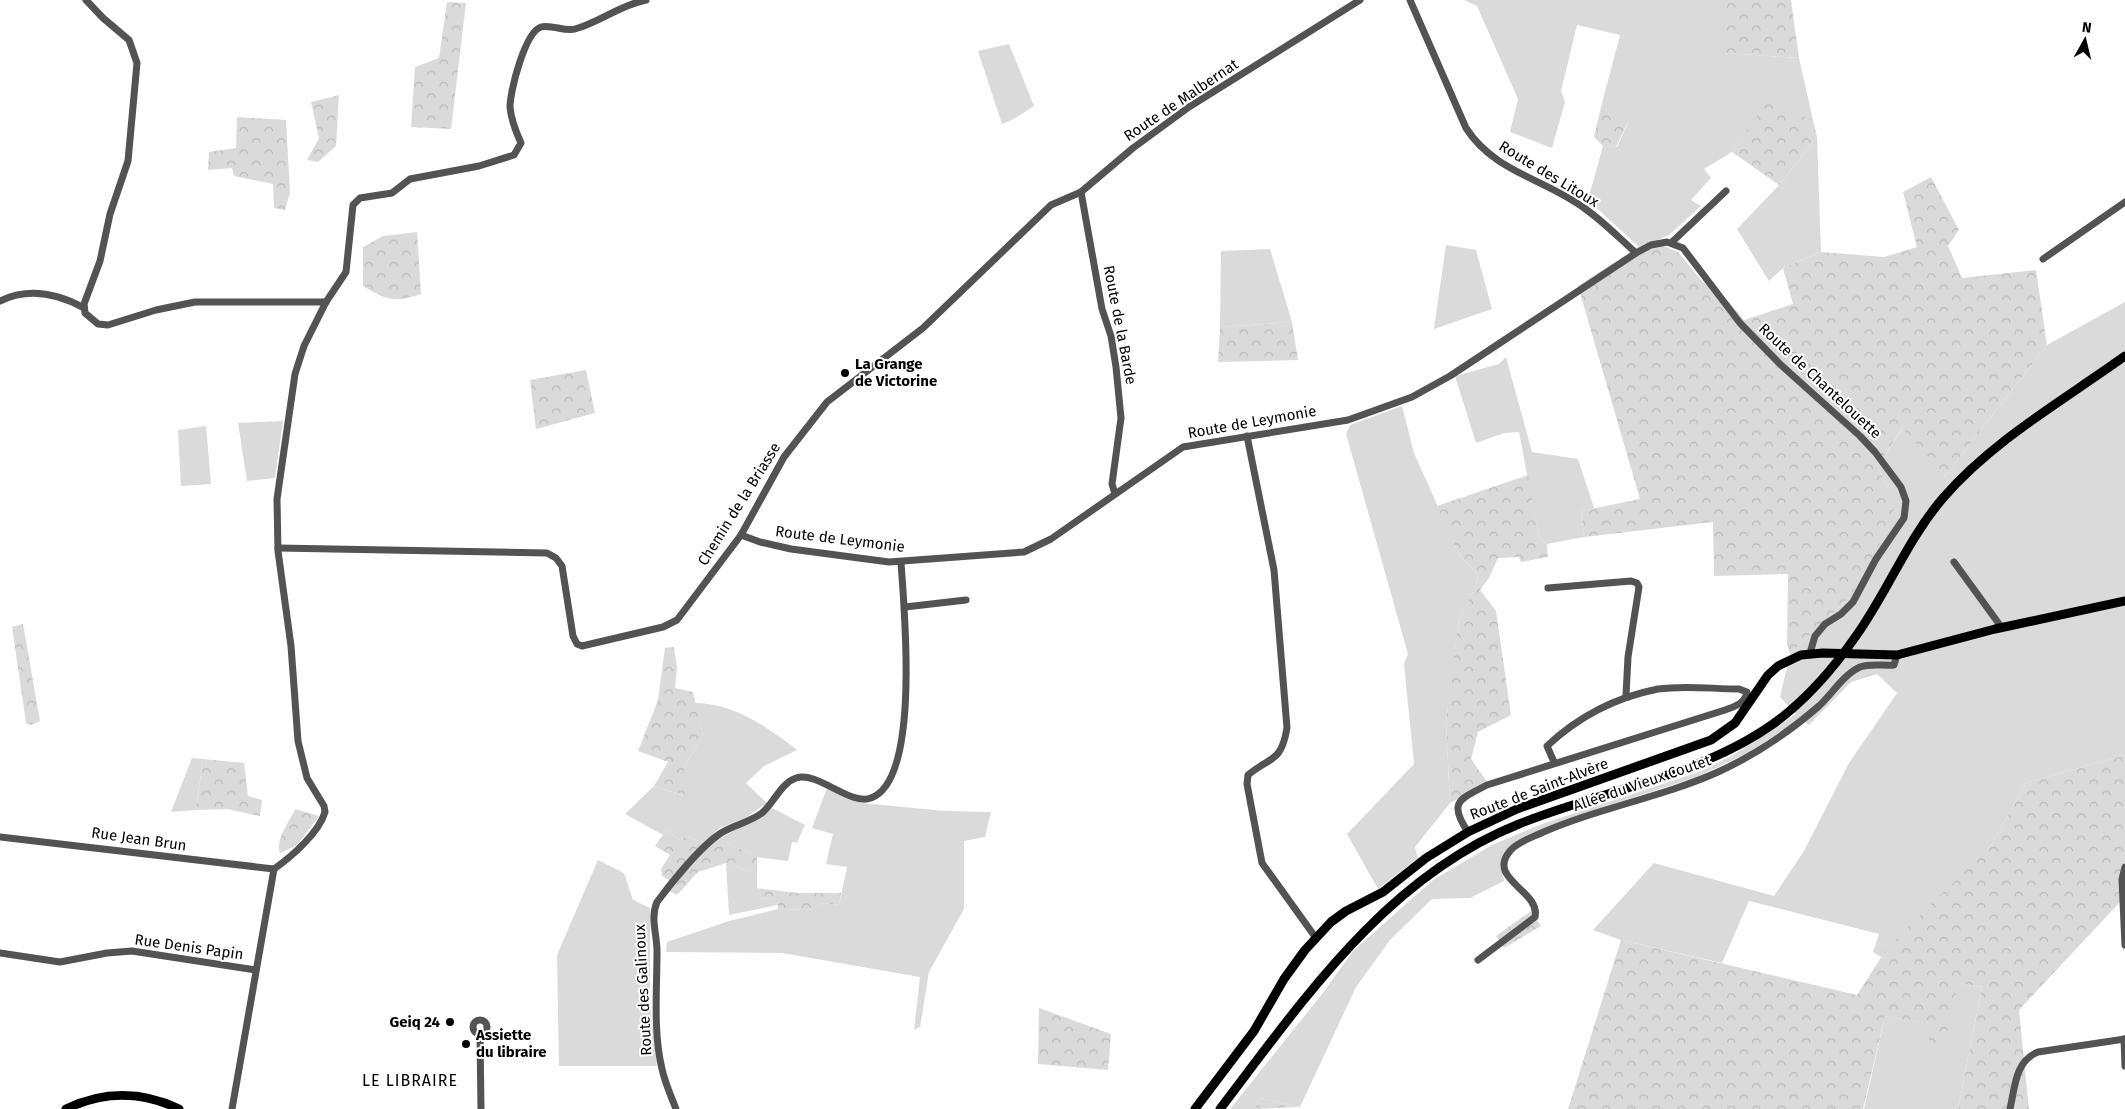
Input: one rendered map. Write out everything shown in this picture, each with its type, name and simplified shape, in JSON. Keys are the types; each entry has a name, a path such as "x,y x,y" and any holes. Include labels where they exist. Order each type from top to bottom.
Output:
{"main road":[{"path":"1220,1109 1308,996 1361,934 1398,899 1436,870 1516,825 1558,809 1698,764 1737,746 1773,724 1806,696 1852,642 1922,526 1960,479 1997,448 2125,356"},
{"name":"Route de Saint-Alvère","path":"1195,1109 1254,1031 1284,979 1331,922 1346,911 1383,892 1426,858 1468,832 1517,809 1711,740 1735,723 1768,675 1788,660 1810,653 1897,655 2002,628 2125,601"},
{"path":"67,1108 94,1098 131,1095 163,1101 179,1109"}],"street":[{"path":"84,308 100,261 110,214 128,161 137,63 128,40 86,0"},
{"path":"232,1109 274,869 291,857 308,838 325,812 307,778 301,761 291,646 278,548 277,498 290,400 304,346 326,302 346,272 353,205 360,198 392,194 410,179 479,166 514,154 519,149 521,143 514,128 510,106 516,74 532,34 541,27 574,30 632,3 646,0"},
{"name":"Route de Malbernat","path":"1023,229 1051,205 1081,192 1133,148 1189,107 1360,0"},
{"name":"Route des Litoux","path":"1410,0 1466,128 1476,143 1492,157 1584,207 1636,253"},
{"path":"1636,253 1651,245 1671,243 1726,191"},
{"name":"Route de la Barde","path":"1081,192 1102,309 1111,336 1116,367 1121,418 1112,484 1115,494"},
{"path":"2043,260 2125,202"},
{"name":"Chemin de la Briasse","path":"278,548 547,553 556,558 562,566 573,636 577,644 582,646 663,627 677,620 740,534 784,457 827,402 923,328 1023,229"},
{"name":"Route de Chantelouette","path":"1671,243 1683,248 1740,323 1780,364 1875,452 1904,495 1906,502 1904,518 1876,559 1853,602 1841,614 1825,624 1815,636 1810,653"},
{"name":"Route de Leymonie","path":"740,534 760,542 791,549 901,563 1024,552 1051,538 1182,447 1348,420 1412,397 1450,376 1636,253"},
{"path":"0,301 28,293 46,292 66,298 84,308 91,320 98,324 108,325 156,310 195,302 326,302"},
{"path":"1247,436 1274,570 1287,728 1284,744 1274,760 1248,775 1247,784 1262,863 1316,938"},
{"path":"1954,562 2002,628"},
{"name":"Route des Galinoux","path":"676,1109 662,1070 660,1056 656,1010 657,948 654,924 654,910 657,902 719,834 762,813 789,782 798,777 810,778 860,799 870,799 887,786 894,770 902,736 907,673 901,563"},
{"path":"1548,588 1586,583 1631,581 1637,583 1639,587 1628,657 1626,695 1628,697"},
{"path":"904,607 966,600"},
{"name":"Allée du Vieux Coutet","path":"1478,960 1535,917 1535,908 1531,900 1508,878 1505,870 1507,855 1514,847 1551,829 1694,782 1739,762 1787,732 1806,717 1854,671 1869,664 1894,665 1897,655"},
{"path":"1468,832 1459,818 1456,807 1459,801 1487,784 1725,710 1740,704 1746,698 1746,692 1739,689 1660,689 1628,697 1590,714 1560,734 1547,746 1554,762"},
{"name":"Rue Jean Brun","path":"0,837 274,869"},
{"path":"2125,867 2122,879 2125,945"},
{"name":"Rue Denis Papin","path":"0,952 60,962 107,953 132,951 256,970"},
{"path":"480,1034 480,1109"},
{"path":"2010,1109 2018,1071 2028,1056 2046,1050 2124,1039 2125,1066"}],"green space":[{"path":"1464,0 1725,0 1725,53 1799,58 1813,120 1768,101 1732,152 1704,169 1711,178 1691,200 1701,206 1669,235 1653,242 1649,240 1639,247 1588,200 1603,146 1617,147 1628,123 1601,107 1620,35 1577,25 1561,91 1565,102 1552,148 1510,132 1518,99 1477,6"},
{"path":"1725,0 1791,0 1799,58 1724,53"},
{"path":"447,2 466,3 451,129 411,127 415,67 439,58"},
{"path":"1009,44 1034,106 1014,119 1002,124 978,51"},
{"path":"339,95 336,146 318,162 307,160 319,138 311,102"},
{"path":"1768,100 1813,120 1817,137 1779,185 1732,152"},
{"path":"1601,107 1628,122 1616,147 1603,146 1594,137"},
{"path":"237,117 286,120 290,193 285,210 274,208 273,184 234,176 232,168 208,170 209,152 236,148"},
{"path":"1817,137 1821,252 1783,268 1769,281 1737,229 1779,185"},
{"path":"1931,177 1959,230 1948,246 1962,278 2036,270 2047,345 1945,476 1902,428 1878,467 1889,491 1895,516 1849,598 1790,654 1787,645 1788,574 1714,576 1713,522 1584,537 1581,511 1640,499 1578,286 1649,240 1678,252 1702,281 1729,302 1744,320 1793,304 1783,268 1821,252 1884,257 1917,247 1903,192"},
{"path":"417,232 421,294 404,299 391,299 363,286 363,247 383,236"},
{"path":"1446,245 1476,250 1492,309 1434,329"},
{"path":"1270,249 1292,322 1220,327 1221,251"},
{"path":"2125,302 2125,755 2026,783 1992,844 1881,957 1873,952 1879,934 1749,901 1722,963 1621,940 1593,930 1654,863 1774,896 1804,851 1849,763 1897,693 1877,674 1851,682 1809,725 1801,718 1748,753 1694,778 1573,817 1520,839 1501,861 1504,881 1470,898 1432,899 1390,940 1356,987 1300,1107 1260,1098 1254,1109 1230,1109 1322,994 1353,951 1433,880 1492,845 1542,824 1702,771 1735,754 1796,714 1780,697 1790,654 1849,598 1889,491 1878,467 1903,427 1945,476 2047,345"},
{"path":"1292,322 1298,360 1218,362 1220,327"},
{"path":"1506,357 1532,452 1578,459 1594,508 1581,511 1584,537 1547,544 1539,538 1519,432 1504,433 1476,443 1455,376 1499,364"},
{"path":"586,370 595,413 536,429 530,380"},
{"path":"1402,406 1414,453 1460,556 1478,574 1476,585 1459,620 1446,722 1450,803 1415,847 1418,858 1378,889 1347,834 1414,764 1404,664 1408,654 1346,434 1350,425"},
{"path":"283,421 275,478 247,481 238,423"},
{"path":"206,426 211,484 181,486 178,430"},
{"path":"1528,475 1539,538 1547,544 1548,557 1521,562 1519,557 1498,558 1489,578 1480,590 1496,611 1511,715 1478,732 1471,759 1488,783 1450,803 1446,722 1451,679 1459,620 1476,585 1478,574 1460,556 1437,506"},
{"path":"23,624 40,721 31,725 26,723 12,627"},
{"path":"674,647 677,668 675,688 693,692 703,735 684,767 685,796 654,786 668,762 638,751 658,700 665,648"},
{"path":"695,703 723,707 736,712 762,725 797,750 764,766 746,783 767,803 747,817 720,828 703,843 688,836 678,840 667,829 663,835 625,814 654,786 684,796 684,767 703,735"},
{"path":"2125,755 2125,901 2120,902 2019,1010 2029,1109 1958,1109 1982,987 1958,983 1943,1050 1929,1044 1929,1024 1885,1016 1863,1109 1568,1109 1621,940 1857,995 1887,948 1992,844 2026,783"},
{"path":"192,758 203,759 196,810 171,812"},
{"path":"203,759 244,763 248,796 262,800 260,816 227,809 196,810"},
{"path":"827,788 862,803 945,811 991,812 985,837 964,841 964,909 929,972 920,1027 914,1030 920,977 782,953 666,952 667,942 729,921 778,909 809,910 822,903 839,905 847,867 826,864 833,834 812,828"},
{"path":"772,808 805,825 797,843 792,842 788,861 757,857 719,839 765,814"},
{"path":"295,809 319,816 297,845 280,853 279,842"},
{"path":"667,829 678,840 688,836 703,843 711,835 757,857 757,873 726,863 698,872 677,895 663,888 669,880 662,876 661,869 670,855 655,846"},
{"path":"598,860 624,873 633,900 650,908 650,1005 657,1066 559,1066 557,955"},
{"path":"726,863 757,873 757,898 777,899 777,905 729,915"},
{"path":"756,888 797,893 841,893 839,905 822,903 809,910 778,909 777,899 757,898"},
{"path":"1531,911 1541,926 1504,948 1496,936"},
{"path":"1958,983 1982,987 1958,1109 1864,1109 1885,1016 1930,1024"},
{"path":"1039,1008 1111,1034 1108,1070 1038,1064"},
{"path":"1260,1098 1300,1107 1254,1109"}],"place":[{"name":"La Grange de Victorine","path":"845,373"},
{"name":"Geiq 24","path":"450,1022"},
{"name":"Assiette du libraire","path":"466,1044"}],"district":[{"name":"LE LIBRAIRE","path":"410,1080"}]}
